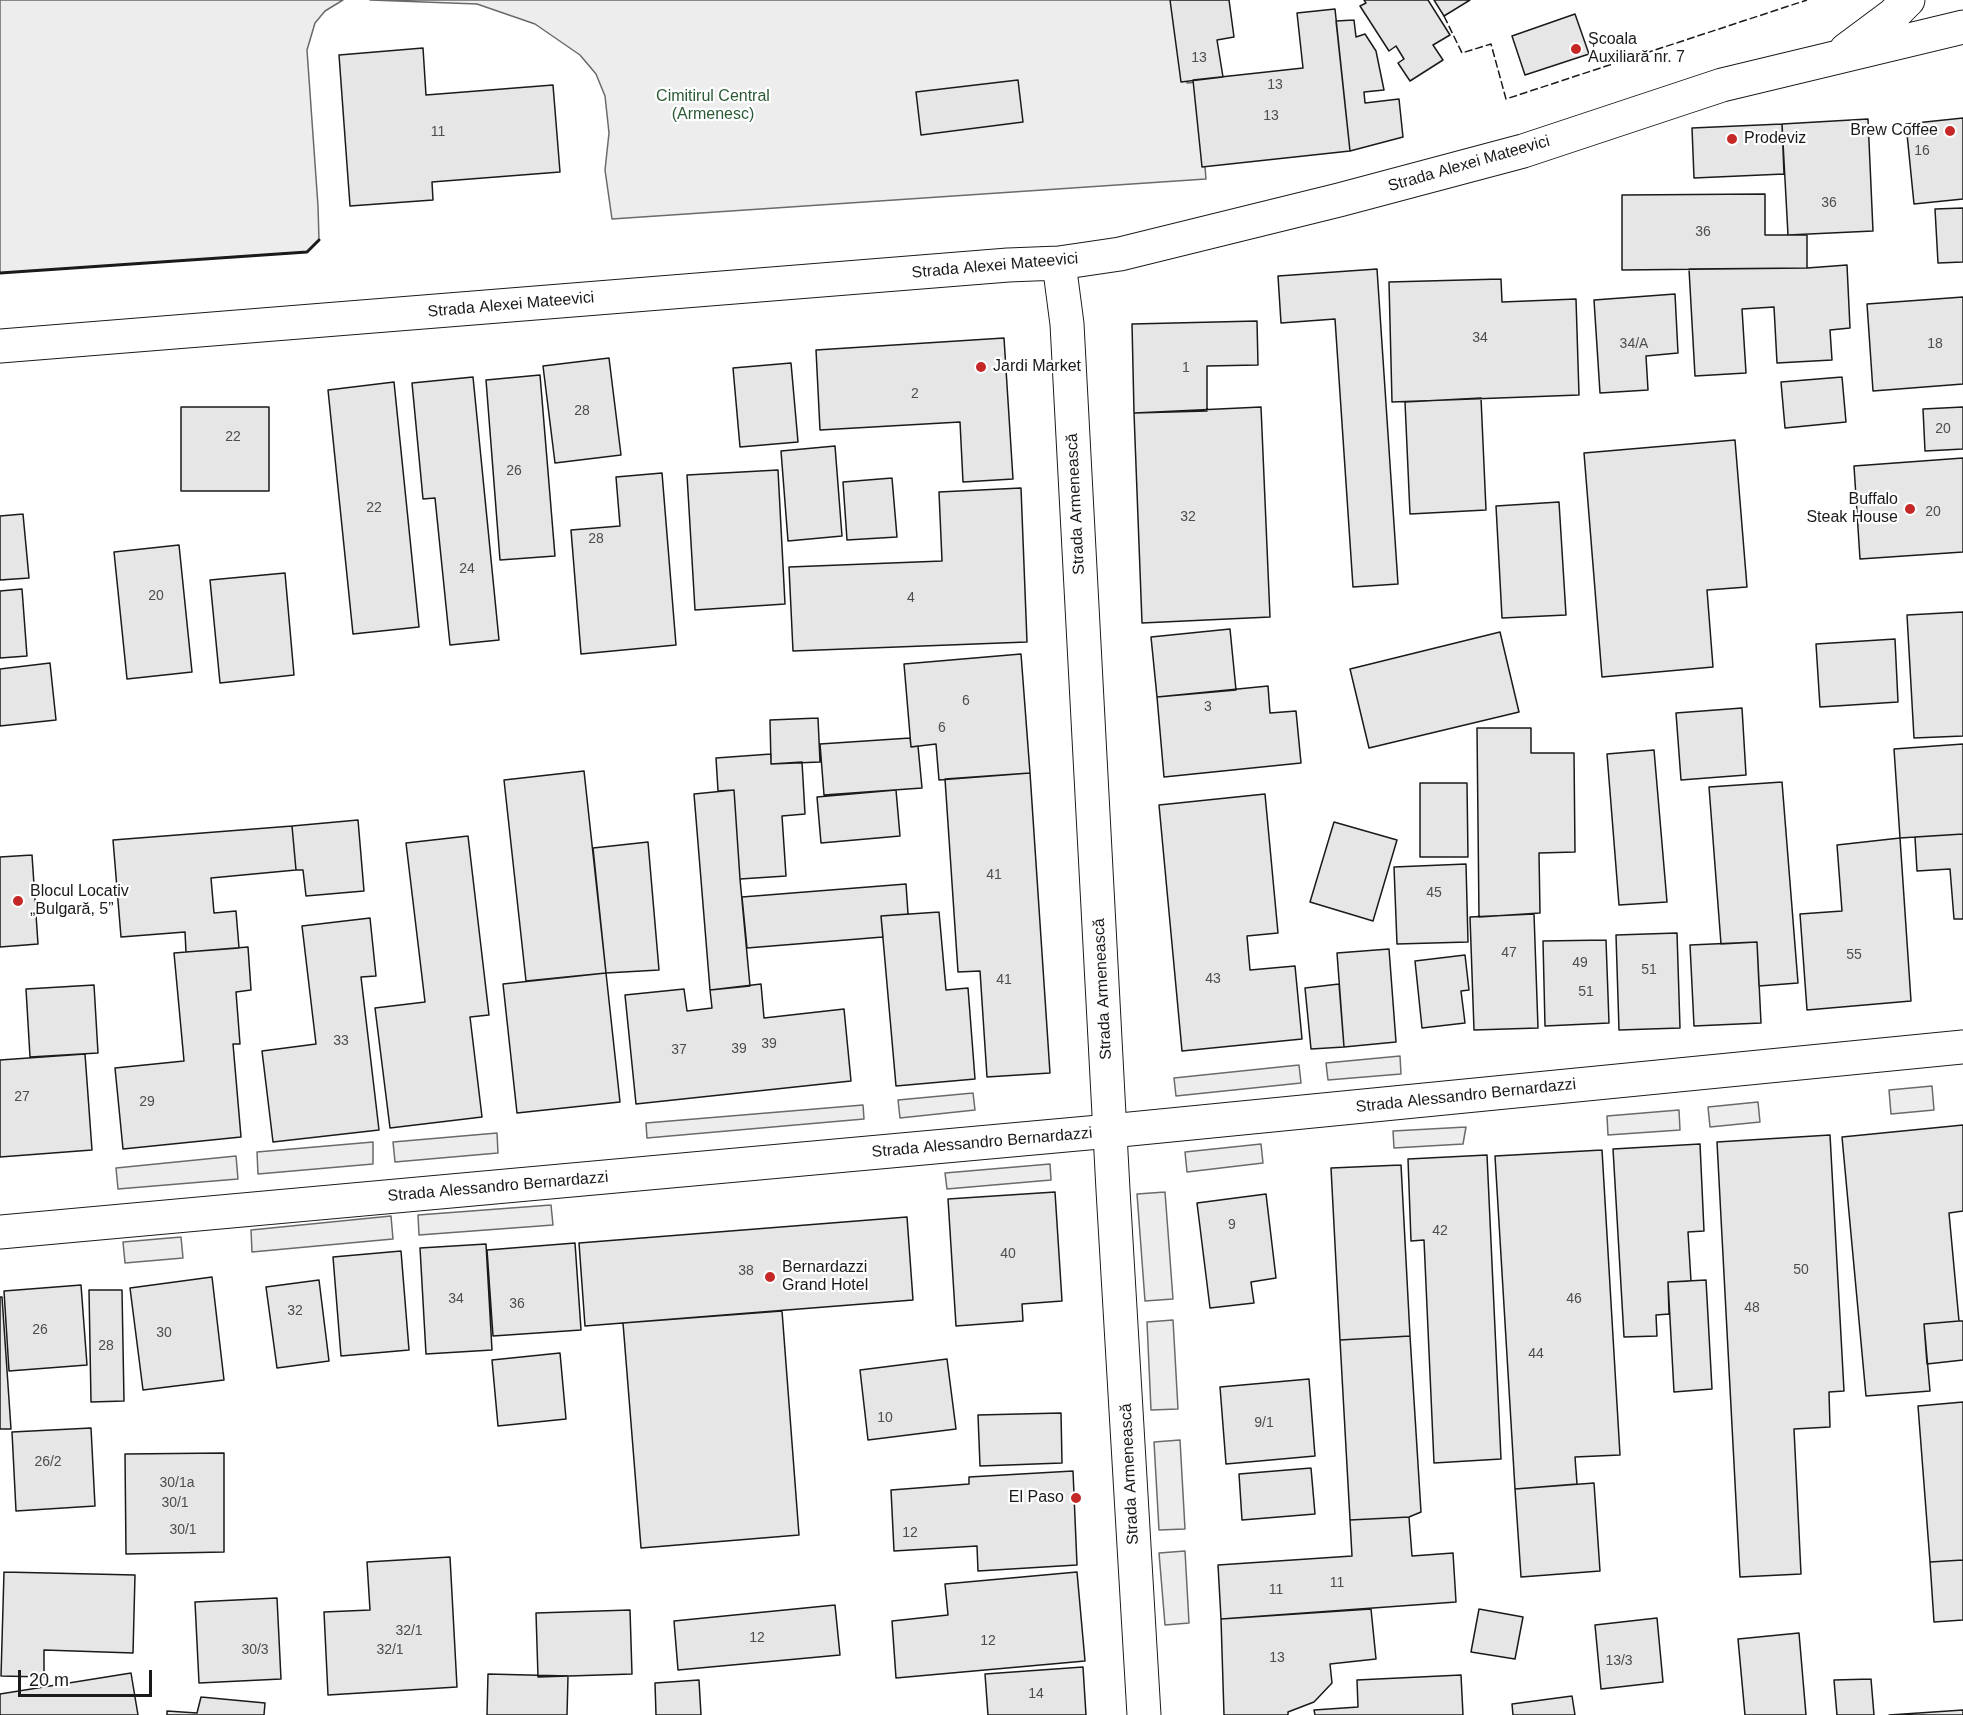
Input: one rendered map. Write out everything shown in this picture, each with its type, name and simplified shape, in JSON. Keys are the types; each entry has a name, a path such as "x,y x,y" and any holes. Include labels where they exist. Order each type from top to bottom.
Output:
{"main road":[{"path":"1835,59 1893,15 1908,0"},
{"name":"Strada Alexei Mateevici","path":"0,346 996,266 1059,263 1120,254 1339,200 1522,151 1722,85 1963,27"},
{"name":"Strada Armenească","path":"1059,263 1067,324 1144,1715"},
{"name":"Strada Alessandro Bernardazzi","path":"0,1232 1110,1131 1963,1047"}],"green space":[{"path":"0,0 343,0 325,11 315,23 307,50 319,240 307,252 0,273"},
{"name":"Cimitirul Central (Armenesc)","path":"370,0 1174,0 1187,83 1198,82 1206,179 612,219 605,170 609,133 605,96 596,74 580,55 535,24 477,4"},
{"path":"1400,1056 1401,1074 1328,1080 1326,1063"},
{"path":"1299,1065 1301,1083 1176,1096 1174,1078"},
{"path":"1932,1086 1934,1110 1891,1114 1889,1090"},
{"path":"973,1093 975,1110 900,1118 898,1100"},
{"path":"1758,1102 1760,1122 1710,1127 1708,1107"},
{"path":"863,1105 864,1119 647,1138 646,1123"},
{"path":"1679,1110 1680,1130 1608,1135 1607,1116"},
{"path":"1466,1127 1463,1144 1394,1148 1393,1131"},
{"path":"497,1133 498,1153 395,1162 393,1142"},
{"path":"373,1142 373,1164 258,1174 257,1152"},
{"path":"1261,1144 1263,1163 1187,1172 1185,1152"},
{"path":"236,1156 238,1179 118,1189 116,1168"},
{"path":"1050,1164 1051,1180 947,1189 945,1173"},
{"path":"1165,1192 1173,1299 1145,1301 1137,1194"},
{"path":"551,1205 553,1225 419,1235 418,1215"},
{"path":"391,1216 393,1239 252,1252 251,1230"},
{"path":"181,1237 183,1258 125,1263 123,1242"},
{"path":"1173,1320 1178,1409 1151,1410 1147,1322"},
{"path":"1180,1440 1185,1529 1159,1530 1154,1442"},
{"path":"1185,1551 1189,1623 1165,1625 1159,1553"}],"building":[{"path":"1170,0 1229,0 1234,37 1217,40 1223,77 1181,82"},
{"path":"1364,0 1428,0 1450,35 1433,45 1443,60 1410,81 1398,63 1404,59 1396,46 1389,51 1360,6 1366,3"},
{"path":"1434,0 1470,0 1444,16"},
{"path":"1335,9 1350,151 1202,167 1193,80 1303,68 1297,13"},
{"path":"1575,14 1589,54 1525,75 1512,36"},
{"path":"1354,20 1356,37 1365,34 1376,51 1384,90 1364,92 1365,103 1399,99 1403,137 1350,151 1336,21"},
{"path":"423,48 426,95 553,85 560,172 432,182 433,200 350,206 339,55"},
{"path":"1018,80 1023,122 921,135 916,92"},
{"path":"1963,118 1963,199 1914,204 1906,124"},
{"path":"1868,119 1873,231 1788,235 1782,124"},
{"path":"1782,124 1784,174 1694,178 1692,128"},
{"path":"1765,194 1765,235 1807,235 1807,268 1622,270 1622,195"},
{"path":"1963,208 1963,262 1938,263 1935,209"},
{"path":"1847,265 1850,328 1830,330 1832,360 1777,363 1774,307 1742,309 1746,373 1695,376 1689,269 1807,268"},
{"path":"1377,269 1398,584 1353,587 1335,319 1281,323 1278,276"},
{"path":"1501,279 1502,302 1576,299 1579,395 1392,402 1389,282"},
{"path":"1675,294 1678,353 1646,356 1648,390 1600,393 1594,300"},
{"path":"1963,297 1963,384 1873,391 1867,304"},
{"path":"1257,321 1258,365 1207,366 1207,411 1134,413 1132,324"},
{"path":"1004,338 1013,479 963,482 960,422 820,430 816,350"},
{"path":"609,358 621,455 555,463 543,366"},
{"path":"791,363 798,442 740,447 733,368"},
{"path":"540,375 555,556 500,560 486,380"},
{"path":"473,377 499,640 450,645 435,498 423,499 412,383"},
{"path":"1842,377 1846,422 1785,428 1781,382"},
{"path":"394,382 419,627 353,634 328,390"},
{"path":"1481,398 1486,510 1410,514 1405,402"},
{"path":"181,407 269,407 269,491 181,491"},
{"path":"1261,407 1270,617 1142,623 1134,413"},
{"path":"1963,407 1963,449 1925,451 1923,409"},
{"path":"1735,440 1747,587 1707,590 1713,667 1602,677 1584,453"},
{"path":"835,446 842,536 788,541 781,451"},
{"name":"Buffalo Steak House","path":"1963,458 1963,552 1860,559 1854,466"},
{"path":"778,470 785,604 695,610 687,475"},
{"path":"662,473 676,645 581,654 571,530 620,526 616,477"},
{"path":"892,478 897,537 847,540 843,482"},
{"path":"1021,488 1027,642 793,651 789,567 942,561 939,492"},
{"path":"1559,502 1566,615 1502,618 1496,506"},
{"path":"23,514 29,578 0,580 0,516"},
{"path":"179,545 192,672 127,679 114,552"},
{"path":"285,573 294,675 220,683 210,580"},
{"path":"22,589 27,656 0,658 0,591"},
{"path":"1963,612 1963,736 1914,738 1907,615"},
{"path":"1230,629 1236,690 1157,697 1151,637"},
{"path":"1500,632 1519,712 1369,748 1350,669"},
{"path":"1895,639 1898,702 1820,707 1816,644"},
{"path":"1021,654 1030,773 939,780 936,744 911,747 904,664"},
{"path":"50,663 56,720 0,726 0,669"},
{"path":"1268,686 1270,713 1296,711 1301,763 1164,777 1157,697"},
{"path":"1742,708 1746,775 1681,780 1676,713"},
{"path":"818,718 820,762 771,764 770,720"},
{"path":"1477,728 1531,728 1531,753 1574,753 1575,852 1539,853 1540,913 1479,917"},
{"path":"910,738 911,747 918,746 922,788 824,795 820,744"},
{"path":"1963,744 1963,834 1900,838 1894,749"},
{"path":"1654,750 1667,902 1619,905 1607,754"},
{"path":"771,754 771,764 802,762 805,814 782,816 786,876 740,879 734,790 718,791 716,758"},
{"path":"584,771 606,973 526,981 504,780"},
{"path":"1030,773 1050,1073 987,1077 980,971 958,972 945,779"},
{"path":"1782,782 1798,983 1759,986 1757,942 1721,944 1709,787"},
{"path":"1420,783 1467,783 1468,857 1420,857"},
{"path":"734,790 750,986 710,990 694,794"},
{"path":"896,790 900,836 821,843 817,797"},
{"path":"1265,794 1278,933 1247,936 1250,970 1295,966 1302,1039 1182,1051 1159,805"},
{"path":"358,820 364,891 306,896 303,870 296,870 292,826"},
{"path":"1334,822 1397,840 1373,921 1310,902"},
{"path":"292,826 296,870 211,878 214,913 236,911 239,948 186,952 185,932 121,937 113,840"},
{"path":"1963,834 1963,919 1954,919 1950,869 1917,871 1915,837"},
{"path":"468,836 489,1015 470,1017 482,1117 390,1128 375,1008 425,1002 406,843"},
{"path":"1900,838 1911,1001 1807,1010 1800,914 1842,911 1837,845"},
{"path":"648,842 659,970 606,973 593,848"},
{"name":"Blocul Locativ „Bulgară, 5”","path":"32,855 38,944 0,947 0,857"},
{"path":"1466,864 1468,942 1397,944 1394,867"},
{"path":"906,884 908,914 881,916 883,937 747,948 742,897"},
{"path":"939,912 946,990 968,988 975,1079 896,1086 881,916"},
{"path":"1534,914 1538,1028 1474,1030 1470,917"},
{"path":"370,918 376,976 361,977 379,1130 273,1142 262,1051 316,1044 302,926"},
{"path":"1677,933 1680,1028 1619,1030 1616,935"},
{"path":"1606,940 1609,1023 1545,1026 1543,941"},
{"path":"1757,942 1761,1023 1694,1026 1690,945"},
{"path":"248,947 251,990 236,992 240,1044 233,1044 241,1137 123,1149 115,1068 184,1061 174,953"},
{"path":"1389,949 1396,1042 1344,1047 1337,953"},
{"path":"1465,955 1469,990 1461,991 1465,1023 1422,1028 1415,961"},
{"path":"606,973 620,1102 517,1113 503,984"},
{"path":"761,984 764,1018 844,1009 851,1081 636,1104 625,995 684,989 687,1011 712,1008 710,990"},
{"path":"1339,984 1344,1047 1311,1049 1305,988"},
{"path":"94,985 98,1053 30,1057 26,989"},
{"path":"85,1054 92,1150 0,1157 0,1060"},
{"path":"1963,1125 1963,1211 1949,1213 1959,1321 1924,1324 1930,1391 1866,1396 1842,1137"},
{"path":"1830,1135 1844,1391 1829,1392 1830,1427 1794,1429 1801,1574 1740,1577 1717,1142"},
{"path":"1700,1144 1704,1231 1688,1232 1691,1281 1668,1282 1669,1314 1656,1315 1657,1336 1624,1337 1613,1149"},
{"path":"1602,1150 1620,1455 1575,1457 1577,1484 1515,1489 1495,1156"},
{"path":"1487,1155 1501,1459 1434,1463 1424,1240 1411,1241 1408,1159"},
{"path":"1401,1165 1410,1336 1340,1340 1331,1168"},
{"path":"1055,1192 1062,1301 1022,1304 1023,1321 956,1326 948,1199"},
{"path":"1266,1194 1276,1278 1251,1282 1254,1303 1210,1308 1197,1203"},
{"path":"907,1217 913,1300 585,1326 579,1243"},
{"path":"575,1243 581,1330 493,1336 487,1250"},
{"path":"486,1244 492,1350 426,1354 420,1248"},
{"path":"401,1251 409,1350 341,1356 333,1257"},
{"path":"212,1277 224,1380 143,1390 130,1288"},
{"path":"319,1280 329,1361 277,1368 266,1287"},
{"path":"1706,1280 1712,1389 1674,1392 1668,1282"},
{"path":"81,1285 87,1365 9,1371 4,1291"},
{"path":"89,1290 122,1290 124,1401 91,1402"},
{"path":"0,1297 2,1297 11,1429 0,1429"},
{"path":"782,1311 799,1535 641,1548 623,1323"},
{"path":"1963,1321 1963,1360 1927,1364 1924,1324"},
{"path":"1410,1336 1421,1512 1409,1517 1350,1520 1340,1340"},
{"path":"560,1353 566,1419 498,1426 492,1360"},
{"path":"947,1359 956,1429 868,1440 860,1370"},
{"path":"1309,1379 1315,1456 1226,1464 1220,1387"},
{"path":"1963,1402 1963,1560 1930,1562 1918,1406"},
{"path":"1061,1413 1062,1463 980,1466 978,1415"},
{"path":"91,1428 95,1506 16,1511 12,1432"},
{"path":"224,1453 224,1552 126,1554 125,1454"},
{"path":"1311,1468 1315,1514 1242,1520 1239,1474"},
{"path":"1073,1471 1077,1565 978,1571 977,1546 894,1551 891,1490 969,1484 969,1477"},
{"path":"1594,1483 1600,1571 1521,1577 1515,1489"},
{"path":"1409,1517 1412,1556 1453,1553 1456,1602 1221,1619 1218,1565 1352,1556 1350,1520"},
{"path":"450,1557 457,1687 328,1695 324,1612 370,1610 367,1562"},
{"path":"1963,1560 1963,1620 1934,1622 1930,1562"},
{"path":"4,1572 135,1575 133,1653 44,1650 44,1677 1,1676"},
{"path":"1077,1572 1085,1661 896,1678 892,1621 948,1615 945,1584"},
{"path":"277,1598 281,1679 199,1683 195,1602"},
{"path":"835,1605 840,1655 678,1670 674,1621"},
{"path":"1371,1609 1376,1659 1330,1664 1332,1683 1314,1702 1288,1712 1288,1715 1224,1715 1221,1619"},
{"path":"1479,1609 1523,1617 1515,1659 1471,1652"},
{"path":"630,1610 632,1674 538,1677 536,1613"},
{"path":"1657,1618 1663,1682 1601,1689 1595,1625"},
{"path":"1799,1633 1806,1715 1745,1715 1738,1639"},
{"path":"1083,1667 1086,1715 988,1715 985,1674"},
{"path":"131,1673 138,1715 0,1715 0,1694"},
{"path":"488,1674 568,1676 567,1715 487,1715"},
{"path":"1461,1675 1463,1715 1315,1715 1314,1710 1358,1707 1357,1680"},
{"path":"1871,1679 1874,1715 1837,1715 1834,1680"},
{"path":"699,1680 701,1715 656,1715 655,1683"},
{"path":"1572,1696 1575,1715 1513,1715 1512,1704"},
{"path":"201,1697 265,1703 264,1715 167,1715 167,1711 197,1713"},
{"path":"1963,1710 1963,1715 1889,1715"}],"fence":[{"path":"1444,16 1462,53 1491,44 1506,99 1807,0"}],"wall":[{"path":"0,273 307,252 319,240"}],"place":[{"name":"Școala Auxiliară nr. 7","path":"1576,49"},
{"name":"Brew Coffee","path":"1950,131"},
{"name":"Prodeviz","path":"1732,139"},
{"name":"Jardi Market","path":"981,367"},
{"name":"Buffalo Steak House","path":"1910,509"},
{"name":"Blocul Locativ „Bulgară, 5”","path":"18,901"},
{"name":"Bernardazzi Grand Hotel","path":"770,1277"},
{"name":"El Paso","path":"1076,1498"}]}
